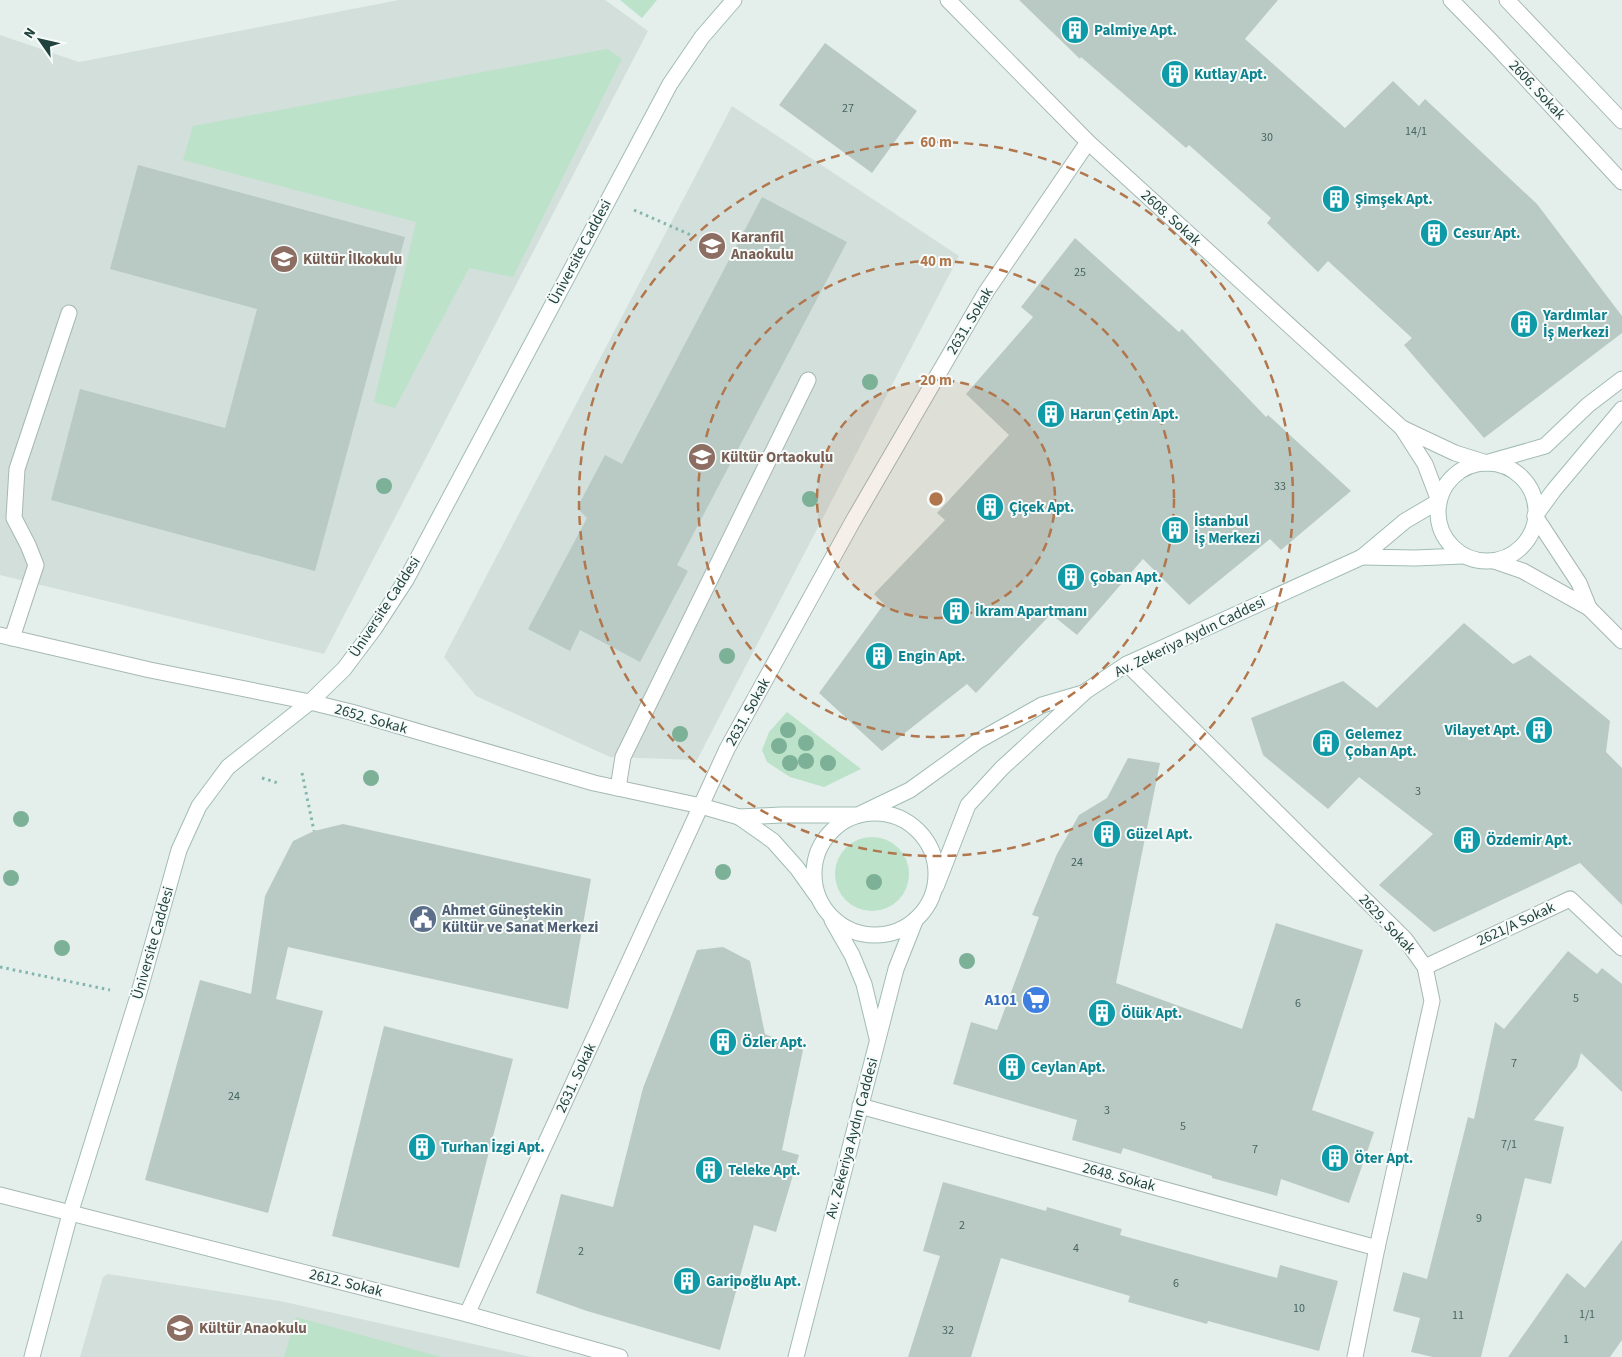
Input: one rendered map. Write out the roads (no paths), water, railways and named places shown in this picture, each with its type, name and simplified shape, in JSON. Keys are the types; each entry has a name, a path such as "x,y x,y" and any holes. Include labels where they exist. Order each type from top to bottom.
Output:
{"street":[{"name":"Üniversite Caddesi","path":"32,1357 70,1214 138,996 179,850 199,806 228,767 310,702 344,669 374,629 406,580 670,84 702,37 734,0"},
{"name":"2608. Sokak","path":"948,0 1088,142 1402,428"},
{"name":"2606. Sokak","path":"1451,0 1493,42 1622,182"},
{"path":"1507,0 1622,121"},
{"name":"2631. Sokak","path":"467,1314 727,749 849,530 981,301 1088,142"},
{"path":"6,636 36,564 14,518 18,469 69,313"},
{"path":"1362,557 1405,521 1438,501 1446,485 1457,473 1471,465 1487,463 1546,446 1588,405 1622,379"},
{"path":"618,788 623,757 808,380"},
{"path":"1536,516 1554,490 1622,409"},
{"path":"1362,557 1415,558 1463,556 1478,561 1494,561 1510,556 1523,546 1532,533 1536,516 1534,500 1528,486 1518,473 1503,466 1455,454 1402,428"},
{"path":"1402,428 1425,464 1438,501 1438,516 1442,532 1450,545 1463,556"},
{"path":"1536,516 1579,583 1589,608"},
{"name":"Av. Zekeriya Aydın Caddesi","path":"936,887 968,805 1002,768 1086,691 1127,664 1362,557"},
{"path":"1494,561 1523,571 1589,608 1622,641"},
{"name":"2652. Sokak","path":"6,636 150,670 351,712 594,783 701,806 739,817"},
{"name":"2629. Sokak","path":"1127,664 1405,939 1425,967 1432,1001 1377,1248 1356,1357"},
{"path":"817,896 814,876 816,857 824,839 839,824 910,790 978,741 1042,705 1086,691"},
{"path":"739,817 858,815 879,812 900,817 917,829 930,846 936,866 936,887 927,906 915,921 898,932 879,936 859,934 841,926 827,913"},
{"path":"739,817 773,841 797,868 817,896 852,955 864,984 878,1041"},
{"name":"2621/A Sokak","path":"1425,967 1570,899 1622,948"},
{"name":"Av. Zekeriya Aydın Caddesi","path":"796,1357 896,969 915,921"},
{"name":"2648. Sokak","path":"860,1106 1377,1248"},
{"name":"2612. Sokak","path":"0,1196 467,1314 620,1357"}],"place":[{"name":"Palmiye Apt.","path":"1075,30"},
{"name":"Kutlay Apt.","path":"1175,74"},
{"name":"Şimşek Apt.","path":"1336,199"},
{"name":"Cesur Apt.","path":"1434,233"},
{"name":"Karanfil Anaokulu","path":"712,246"},
{"name":"Kültür İlkokulu","path":"284,259"},
{"name":"Yardımlar İş Merkezi","path":"1524,324"},
{"name":"Harun Çetin Apt.","path":"1051,414"},
{"name":"Kültür Ortaokulu","path":"702,457"},
{"name":"Çiçek Apt.","path":"990,507"},
{"name":"İstanbul İş Merkezi","path":"1175,530"},
{"name":"Çoban Apt.","path":"1071,577"},
{"name":"İkram Apartmanı","path":"956,611"},
{"name":"Engin Apt.","path":"879,656"},
{"name":"Vilayet Apt.","path":"1539,730"},
{"name":"Gelemez Çoban Apt.","path":"1326,743"},
{"name":"Güzel Apt.","path":"1107,834"},
{"name":"Özdemir Apt.","path":"1467,840"},
{"name":"Ahmet Güneştekin Kültür ve Sanat Merkezi","path":"423,919"},
{"name":"A101","path":"1036,1000"},
{"name":"Ölük Apt.","path":"1102,1013"},
{"name":"Özler Apt.","path":"723,1042"},
{"name":"Ceylan Apt.","path":"1012,1067"},
{"name":"Turhan İzgi Apt.","path":"422,1147"},
{"name":"Öter Apt.","path":"1335,1158"},
{"name":"Teleke Apt.","path":"709,1170"},
{"name":"Garipoğlu Apt.","path":"687,1281"},
{"name":"Kültür Anaokulu","path":"180,1328"}]}
